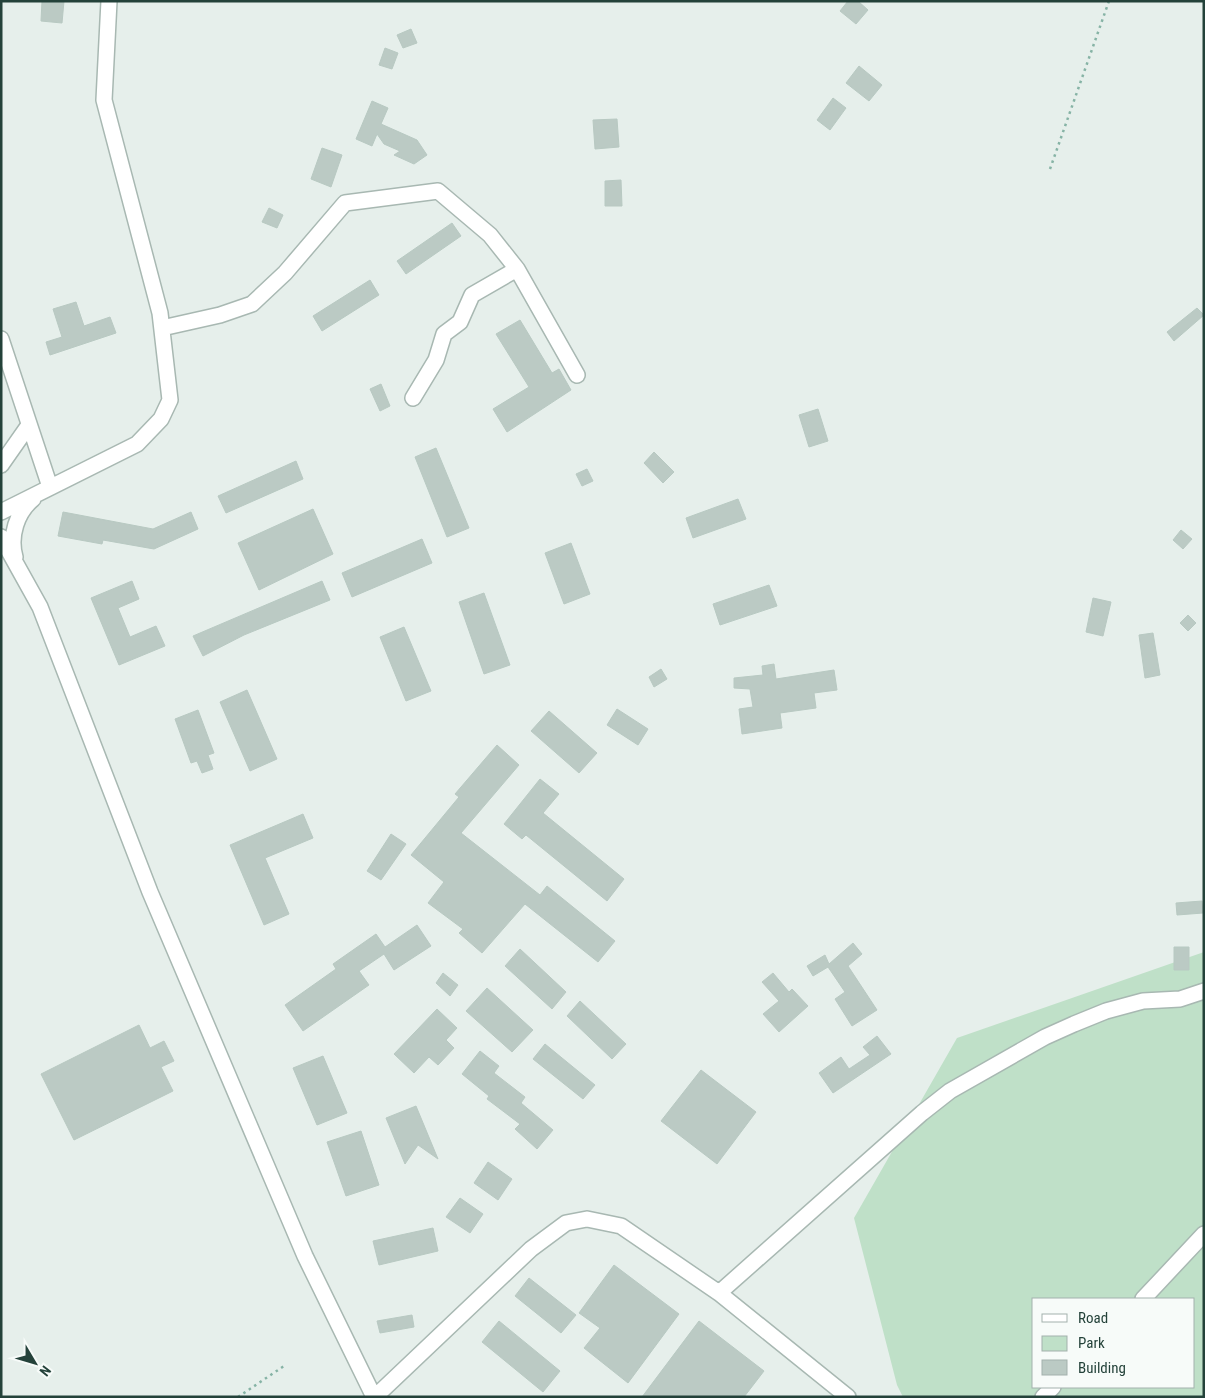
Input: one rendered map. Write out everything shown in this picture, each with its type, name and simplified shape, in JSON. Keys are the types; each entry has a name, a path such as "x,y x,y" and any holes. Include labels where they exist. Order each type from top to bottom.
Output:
{"street":[{"path":"1,512 137,444 161,418 170,400 160,313 104,100 109,1"},
{"path":"162,328 220,315 252,304 285,273 345,203 438,191 490,236 517,269 577,375"},
{"path":"413,398 436,360 444,334 460,322 472,295 517,269"},
{"path":"1,339 30,425 45,490"},
{"path":"1,465 30,425"},
{"path":"19,569 14,544 18,519 27,504 45,490"},
{"path":"1,537 40,607 150,892 272,1181 305,1256 375,1397 531,1249 566,1223 587,1219 621,1226 718,1293 848,1397"},
{"path":"718,1293 922,1112 950,1091 1045,1037 1106,1011 1143,1001 1180,999 1204,991"},
{"path":"1144,1298 1204,1234"}],"path":[{"path":"1050,169 1110,1"},
{"path":"238,1397 284,1366"}],"green space":[{"path":"1204,952 1204,1397 903,1397 897,1385 854,1218 957,1038"}],"building":[{"path":"42,1 64,1 62,23 41,21"},
{"path":"848,1 858,1 868,10 856,24 840,11"},
{"path":"411,29 417,43 403,48 397,35"},
{"path":"385,48 398,53 392,69 379,65"},
{"path":"859,66 882,85 869,101 846,83"},
{"path":"833,98 846,108 830,130 817,120"},
{"path":"372,101 388,108 381,124 417,140 427,155 414,164 394,155 400,151 384,144 377,134 372,146 356,139"},
{"path":"617,119 619,147 595,149 593,120"},
{"path":"322,148 342,155 331,187 311,179"},
{"path":"621,180 622,206 605,206 605,181"},
{"path":"269,208 283,215 277,228 262,222"},
{"path":"452,223 461,236 406,274 397,261"},
{"path":"370,280 379,295 322,331 313,316"},
{"path":"76,302 84,326 110,317 116,333 50,355 46,342 62,337 53,309"},
{"path":"1197,308 1204,315 1174,341 1167,332"},
{"path":"520,320 552,373 559,369 571,390 507,432 493,409 529,387 496,334"},
{"path":"381,384 390,406 380,411 370,389"},
{"path":"818,409 828,441 809,447 799,415"},
{"path":"436,448 469,528 447,537 415,457"},
{"path":"654,452 674,472 663,483 644,463"},
{"path":"296,461 303,479 226,513 218,496"},
{"path":"587,469 593,481 582,486 576,474"},
{"path":"738,499 746,519 693,538 686,518"},
{"path":"313,509 333,554 259,590 238,543"},
{"path":"63,512 153,529 191,512 198,529 154,549 103,540 102,544 58,536"},
{"path":"1181,530 1192,539 1183,549 1173,540"},
{"path":"422,539 432,563 352,597 342,573"},
{"path":"571,543 590,594 564,604 545,553"},
{"path":"132,581 139,599 118,608 130,637 156,626 165,646 119,665 91,598"},
{"path":"322,581 330,600 244,635 203,656 193,636"},
{"path":"769,585 777,606 720,625 713,604"},
{"path":"484,593 510,665 484,674 459,602"},
{"path":"1093,598 1111,602 1103,636 1086,632"},
{"path":"1188,615 1196,623 1188,631 1180,623"},
{"path":"404,627 431,691 406,701 380,637"},
{"path":"1153,633 1160,675 1145,678 1139,635"},
{"path":"774,664 776,679 834,670 837,690 814,693 816,708 780,713 782,728 742,734 739,709 753,707 750,689 734,688 734,678 763,675 762,666"},
{"path":"661,669 667,679 654,687 649,677"},
{"path":"247,690 277,759 250,771 220,702"},
{"path":"617,709 648,729 638,745 607,725"},
{"path":"198,710 214,753 208,755 213,769 202,773 197,761 191,763 175,719"},
{"path":"549,711 597,753 579,773 531,731"},
{"path":"497,745 519,765 461,833 540,895 547,886 615,941 598,962 525,904 482,953 459,933 463,929 428,903 444,882 411,855 459,797 455,794"},
{"path":"540,779 559,794 543,813 624,879 607,901 526,835 522,839 504,824"},
{"path":"303,814 313,838 265,858 289,914 264,925 230,845"},
{"path":"391,834 406,844 381,880 367,871"},
{"path":"1202,901 1203,913 1177,915 1176,903"},
{"path":"417,925 431,946 394,970 384,954 359,971 369,985 303,1031 285,1005 336,969 333,964 376,934 385,947"},
{"path":"853,943 862,954 848,966 877,1010 852,1026 835,999 845,992 828,967 813,976 807,966 825,955 829,964"},
{"path":"1174,947 1189,947 1189,970 1174,970"},
{"path":"520,949 566,992 552,1009 505,966"},
{"path":"443,973 458,985 450,996 436,983"},
{"path":"773,973 789,992 792,989 808,1006 779,1032 763,1014 779,1001 762,982"},
{"path":"487,988 533,1030 512,1052 466,1011"},
{"path":"580,1001 626,1044 612,1059 567,1016"},
{"path":"437,1009 457,1028 446,1040 454,1048 438,1065 429,1057 414,1073 394,1054"},
{"path":"139,1025 150,1048 164,1041 174,1061 161,1067 173,1091 74,1140 41,1074"},
{"path":"877,1036 891,1054 833,1093 819,1073 841,1057 849,1069 870,1055 863,1047"},
{"path":"545,1044 595,1085 583,1099 533,1059"},
{"path":"480,1051 499,1066 494,1073 525,1097 521,1103 553,1130 537,1149 515,1129 520,1124 487,1099 489,1096 462,1074"},
{"path":"323,1056 347,1113 317,1125 293,1068"},
{"path":"701,1070 756,1112 717,1164 661,1121"},
{"path":"416,1106 438,1159 418,1145 405,1164 386,1118"},
{"path":"361,1131 379,1185 346,1196 327,1142"},
{"path":"488,1162 512,1179 498,1200 474,1183"},
{"path":"460,1198 483,1214 470,1233 446,1217"},
{"path":"433,1228 438,1251 379,1265 373,1241"},
{"path":"614,1265 679,1314 628,1383 584,1348 600,1328 579,1313"},
{"path":"529,1278 576,1315 561,1333 515,1296"},
{"path":"412,1315 414,1327 380,1333 377,1321"},
{"path":"499,1321 560,1371 543,1392 482,1342"},
{"path":"699,1321 764,1371 744,1397 642,1397"}]}
